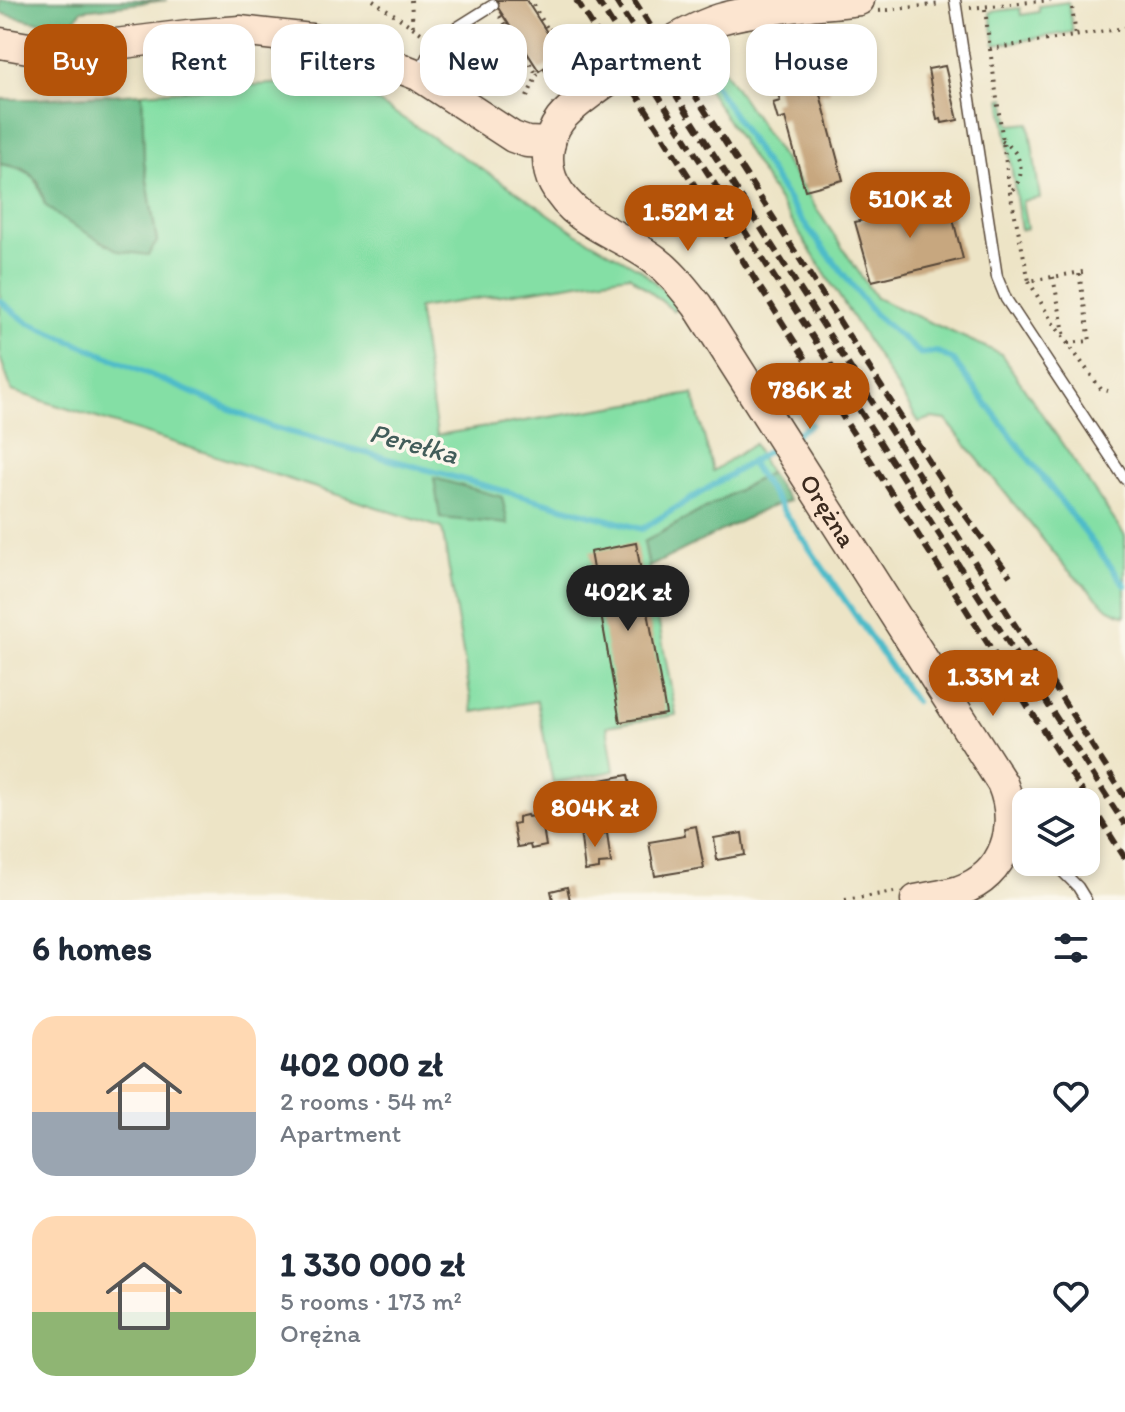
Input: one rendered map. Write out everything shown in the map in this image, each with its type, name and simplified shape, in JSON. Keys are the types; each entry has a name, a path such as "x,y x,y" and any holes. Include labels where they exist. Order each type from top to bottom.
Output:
{"street":[{"path":"0,43 51,52 240,31 311,39 351,49 418,75 513,137 527,142 550,143 561,119 595,90 684,34 763,6 864,6"},
{"name":"Orężna","path":"550,143 553,183 566,201 595,226 654,260 674,277 697,305 1002,783 1008,799 1013,838 991,871 961,891 905,896"}],"lane":[{"path":"956,4 997,277 1006,299 1125,479"},
{"path":"463,24 493,5"},
{"path":"418,75 420,71"},
{"path":"1067,876 1086,900"}],"path":[{"path":"373,0 420,33"},
{"path":"411,0 413,28"},
{"path":"527,97 537,75 570,53 554,28 549,31 530,0"},
{"path":"864,6 938,3 985,8 1051,0"},
{"path":"1071,0 1076,36"},
{"path":"493,5 537,75"},
{"path":"985,8 1010,192 1029,281 1036,296 1101,389 1108,391"},
{"path":"990,49 1125,28"},
{"path":"1002,141 1016,151 1020,159 1021,177 1010,192"},
{"path":"1029,281 1088,271"},
{"path":"1067,341 1090,341 1079,273"},
{"path":"1053,277 1067,341"},
{"path":"845,900 905,896"}],"green space":[{"path":"0,0 167,0 82,10 72,24 32,21 0,13"},
{"path":"1068,2 1073,32 995,45 990,12 1020,8 1021,15 1039,12 1039,6"},
{"path":"730,79 876,298 1001,354 1125,536 1125,616 1109,609 1066,568 946,420 932,418 919,422 712,96 730,96"},
{"path":"271,84 271,96 368,96 576,233 640,269 677,303 674,311 629,275 418,308 437,435 693,394 713,471 754,444 769,473 644,542 676,715 607,726 614,771 553,783 537,701 473,712 442,528 12,391 0,357 0,164 19,168 31,175 45,205 157,241 144,161 142,93 143,96 255,96 255,85"},
{"path":"142,93 144,162 157,242 148,255 119,251 62,219 45,205 38,181 23,168 0,164 0,99"},
{"path":"1005,98 1010,125 1029,123 1040,198 1022,201 1027,229 1021,230 1001,99"},
{"path":"769,473 789,501 765,509 649,567 644,542"},
{"path":"434,478 502,497 508,524 440,518"}],"building":[{"path":"493,0 526,0 543,26 543,68 539,71 527,52 527,24 509,24"},
{"path":"945,66 958,120 942,123 941,119 937,120 928,69"},
{"path":"779,96 821,96 843,180 805,190 785,118 778,120 773,103 780,101"},
{"path":"948,199 963,259 872,281 855,222"},
{"path":"636,543 666,714 620,722 590,552"},
{"path":"628,775 635,811 608,816 601,780"},
{"path":"541,815 546,846 531,849 530,845 517,847 513,824 518,823 518,817"},
{"path":"696,826 704,868 655,876 649,842 685,836 684,828"},
{"path":"595,827 596,835 607,833 611,863 599,864 599,869 585,871 580,830"},
{"path":"742,833 745,855 717,860 714,838"},
{"path":"567,887 570,900 553,900 551,891"}],"waterway":[{"path":"722,96 798,215 874,314 921,354 938,352 954,361 1125,585"},
{"name":"Perełka","path":"0,301 27,322 272,427 642,529 778,445"},
{"name":"Perełka","path":"791,437 811,424"},
{"path":"750,462 915,702"}],"railway":[{"path":"576,0 1125,858"},
{"path":"597,0 1125,825"},
{"path":"615,0 1125,797"},
{"path":"634,0 952,497 1010,576"}]}
